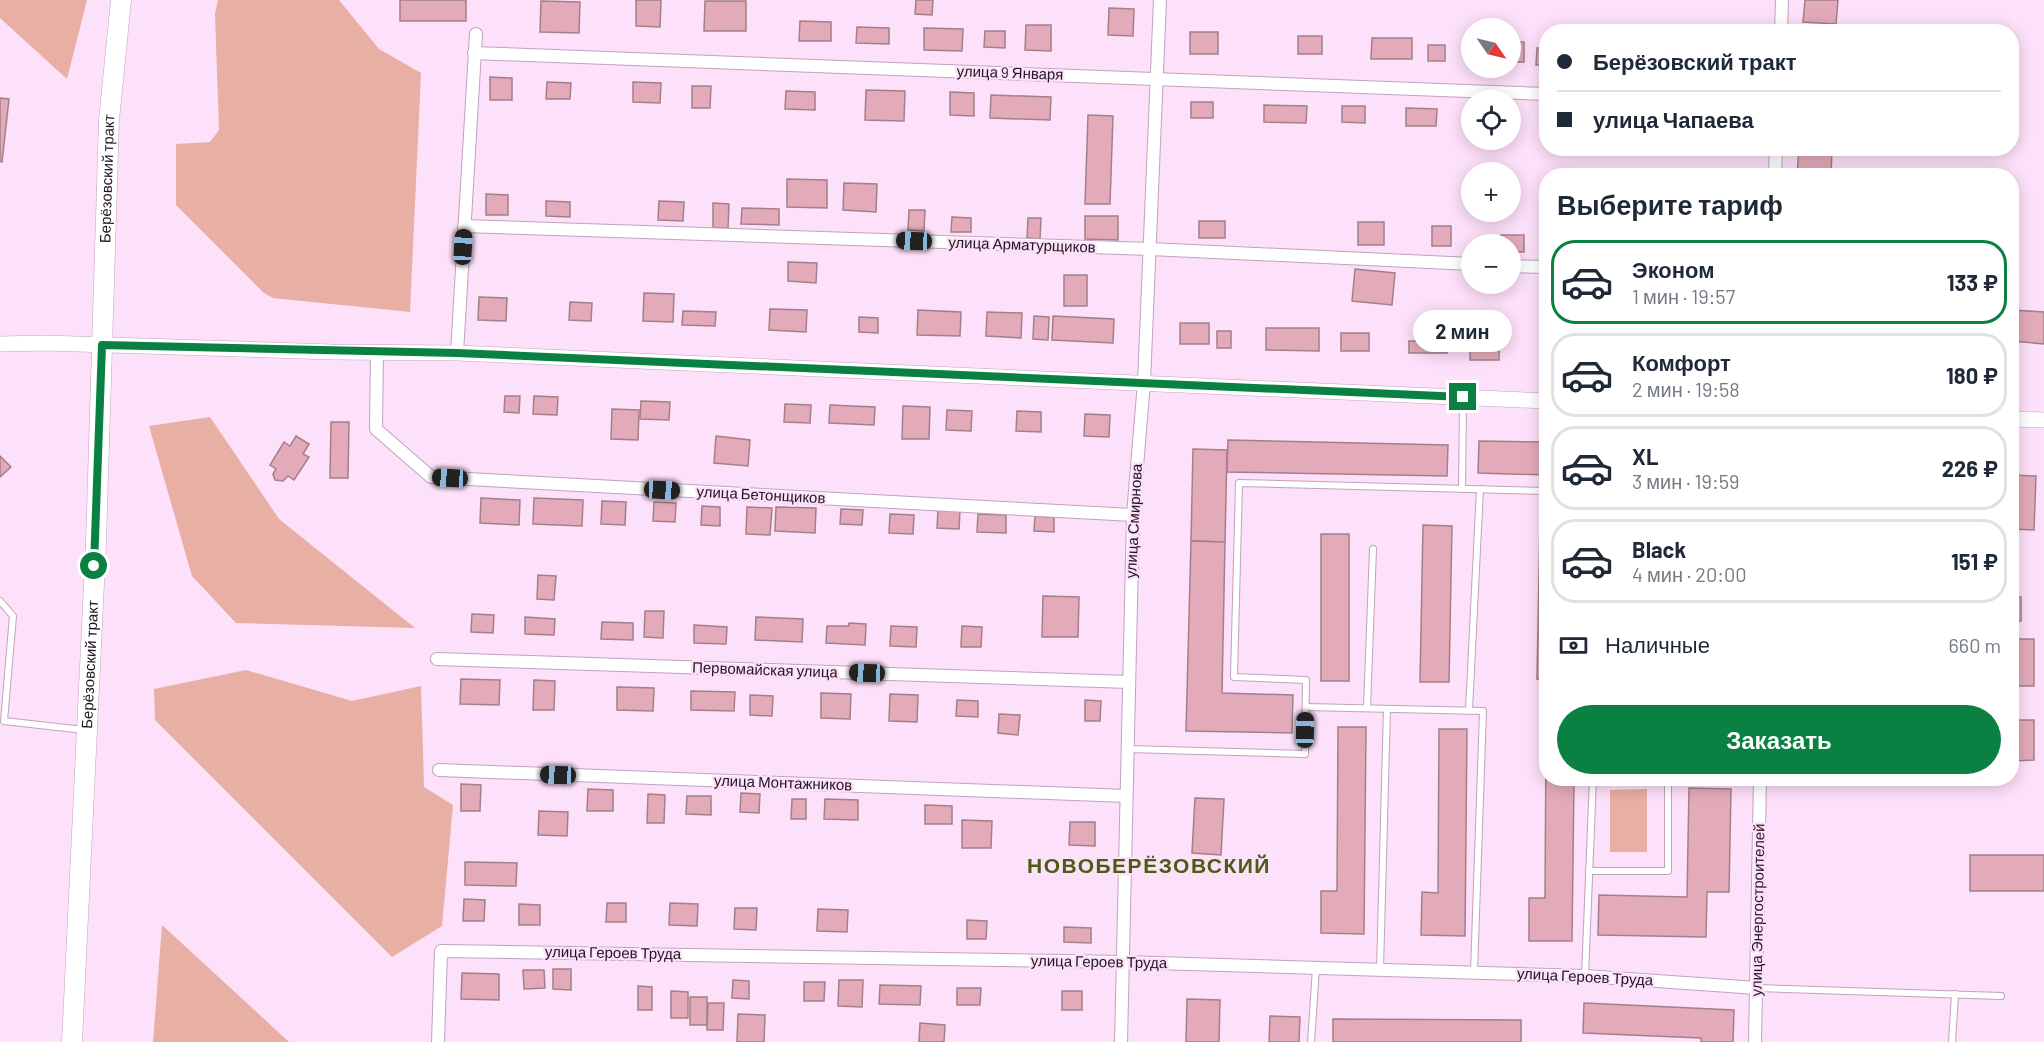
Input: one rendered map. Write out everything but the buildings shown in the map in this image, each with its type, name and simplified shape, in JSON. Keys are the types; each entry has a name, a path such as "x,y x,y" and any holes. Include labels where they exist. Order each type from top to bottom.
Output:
{"main road":[{"name":"Берёзовский тракт","path":"72,1042 96,542 109,120 121,0"}],"street":[{"name":"улица Смирнова","path":"1121,1042 1133,515 1144,382 1160,0"},
{"path":"1781,24 1782,0"},
{"path":"457,353 476,34"},
{"name":"улица 9 Января","path":"474,53 1539,94"},
{"name":"улица Арматурщиков","path":"464,226 1150,249 1461,263"},
{"path":"1521,266 1539,267"},
{"path":"0,344 457,353 1539,401"},
{"name":"улица Бетонщиков","path":"377,352 376,429 431,477 1133,515"},
{"path":"2019,419 2044,420"},
{"name":"Первомайская улица","path":"437,659 1129,682"},
{"name":"улица Монтажников","path":"439,770 1126,796"},
{"name":"улица Энергостроителей","path":"1755,1042 1760,786"},
{"name":"улица Героев Труда","path":"438,1042 441,951 1123,962 1585,976 1757,988"}],"lane":[{"path":"1462,489 1463,397"},
{"path":"1127,749 1305,754 1306,680 1234,677 1239,483 1539,491"},
{"path":"1470,710 1479,489"},
{"path":"1367,708 1373,549"},
{"path":"0,601 13,616 4,721 87,730"},
{"path":"1306,707 1483,711 1474,972"},
{"path":"1380,970 1387,709"},
{"path":"1585,976 1593,786"},
{"path":"1589,871 1668,871 1668,786"},
{"path":"1311,1042 1316,968"},
{"path":"1757,988 2001,996"},
{"path":"1952,1042 1955,994"}],"shaded area":[{"path":"0,0 87,0 67,79 0,18"},
{"path":"218,0 339,0 379,49 421,73 410,312 273,298 264,293 176,205 176,144 210,142 219,130 215,14"},
{"path":"210,417 279,519 415,628 236,623 192,576 149,426"},
{"path":"246,670 352,701 421,686 424,787 453,805 442,926 392,957 155,720 154,689"},
{"path":"1647,789 1647,852 1610,852 1610,790"},
{"path":"162,925 289,1042 153,1042"}],"district":[{"name":"НОВОБЕРЁЗОВСКИЙ","path":"1149,866"}],"route":[{"path":"94,566 102,345 457,353 1463,397"}]}
